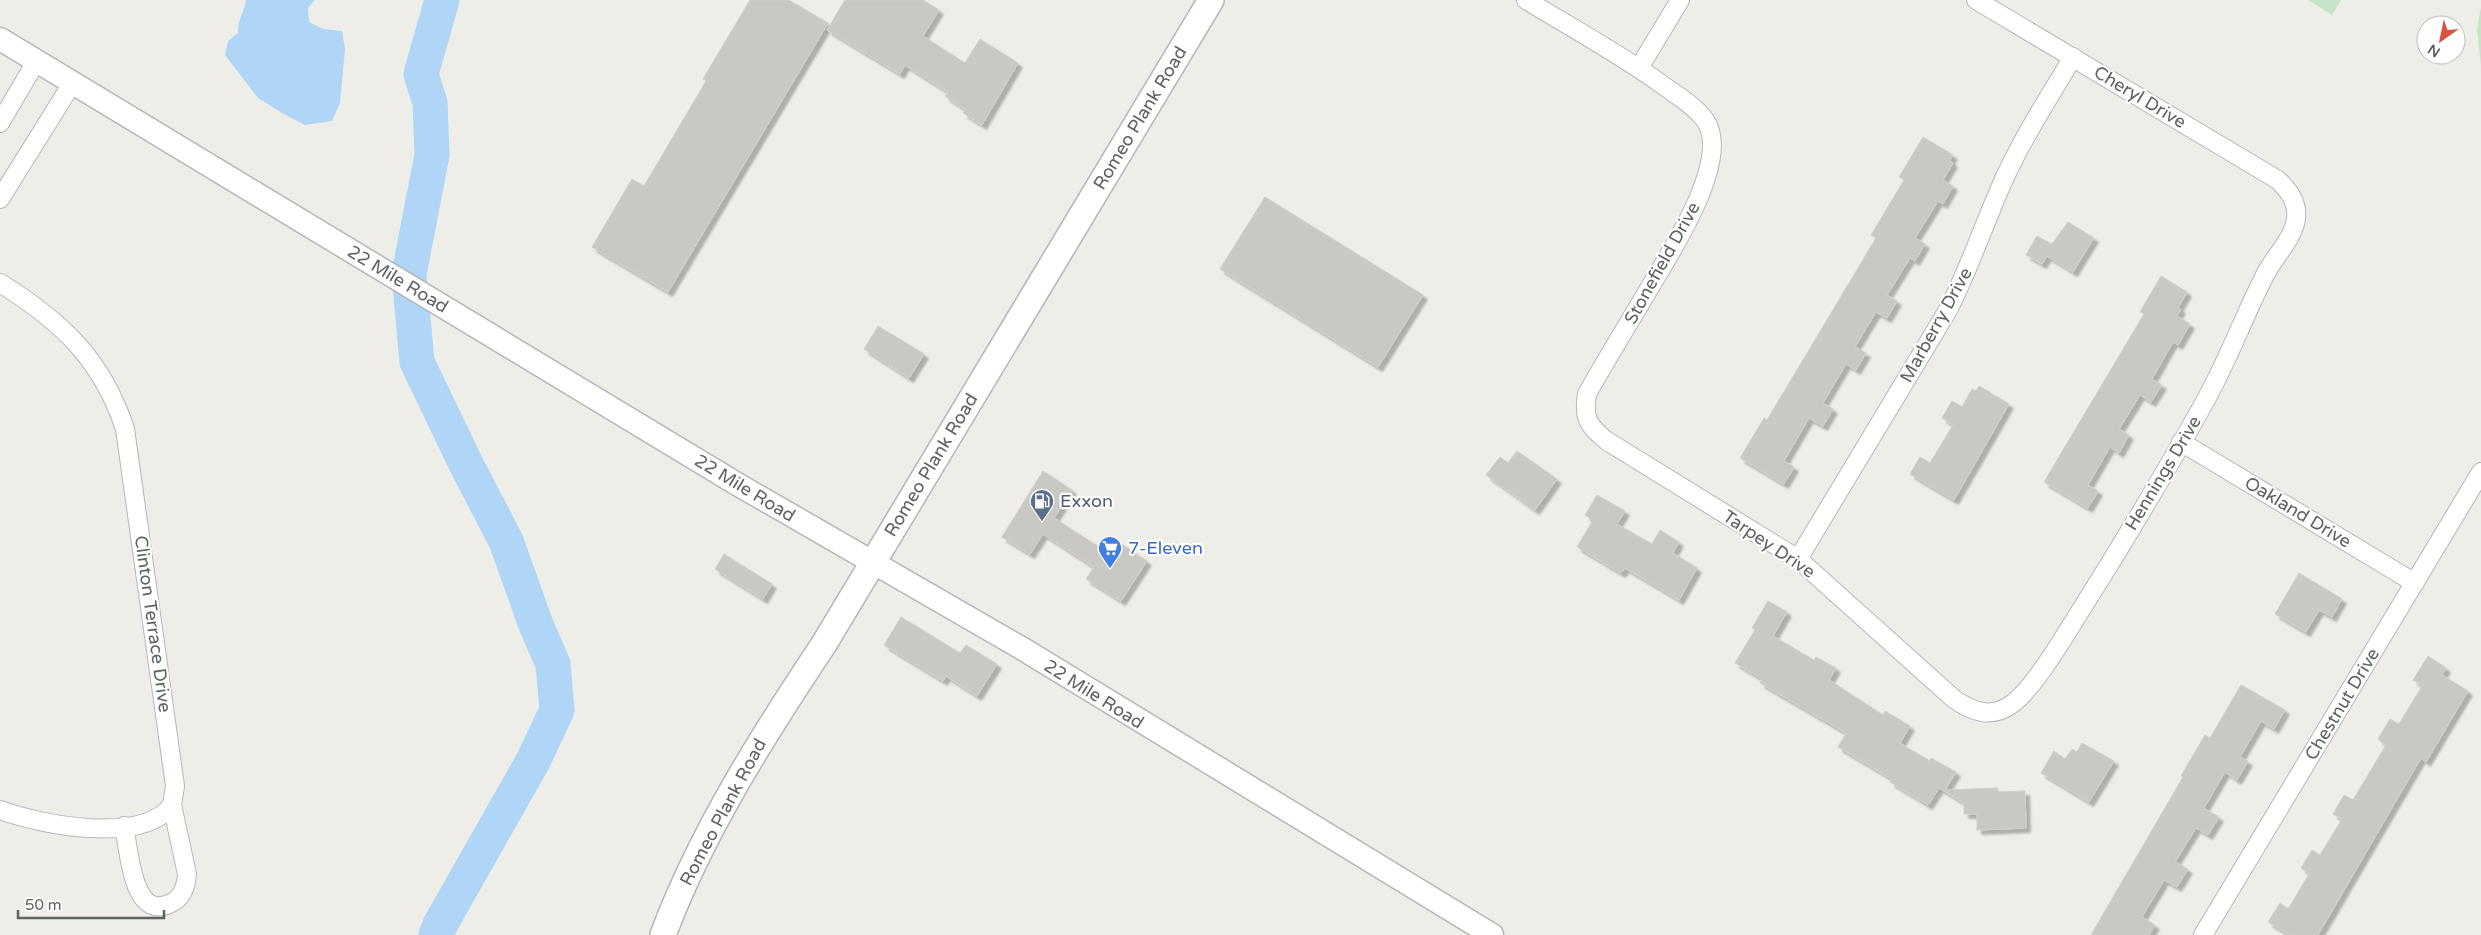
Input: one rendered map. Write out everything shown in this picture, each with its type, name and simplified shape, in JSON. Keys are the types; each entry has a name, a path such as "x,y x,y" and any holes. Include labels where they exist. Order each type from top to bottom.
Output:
{"main road":[{"name":"Romeo Plank Road","path":"663,935 687,879 761,739 824,644 1211,0"}],"street":[{"name":"Stonefield Drive","path":"1526,0 1639,68 1679,97 1705,120 1710,131 1712,144 1710,158 1697,203 1684,229 1587,394 1584,410 1588,421"},
{"path":"1639,68 1680,0"},
{"name":"Cheryl Drive","path":"1976,0 2278,180 2288,190 2296,204"},
{"name":"22 Mile Road","path":"0,39 737,484 1023,649 1492,935"},
{"name":"Marberry Drive","path":"1798,559 1948,310 1964,279 2005,176 2022,142 2073,57"},
{"path":"0,123 37,60"},
{"path":"0,199 73,82"},
{"name":"Hennings Drive","path":"1988,713 2002,710 2014,702 2059,644 2181,442 2219,375 2266,273 2290,233 2296,219 2296,204"},
{"name":"Clinton Terrace Drive","path":"0,283 46,313 81,346 107,384 120,414 130,453 175,786 172,805 187,874 186,886 174,902 165,906 156,906 147,903 139,895 135,885 124,826"},
{"name":"Tarpey Drive","path":"1588,421 1596,432 1607,441 1798,559 1954,699 1970,710 1988,713"},
{"name":"Oakland Drive","path":"2181,442 2415,583"},
{"name":"Chestnut Drive","path":"2203,935 2481,472"},
{"path":"0,810 38,822 60,825 124,826 150,822 167,813 172,805"}],"green space":[{"path":"2308,0 2341,0 2332,15"},
{"path":"2481,7 2481,66 2477,29"}],"water":[{"path":"246,0 315,0 308,8 309,22 323,29 342,31 345,49 340,103 332,121 305,125 282,113 258,98 225,55 228,41 238,33"}],"building":[{"path":"750,0 789,0 828,23 668,292 592,247 632,179 644,186 706,81 703,79"},
{"path":"845,0 923,0 939,10 923,36 965,63 980,39 1018,63 982,125 963,113 966,110 945,96 948,92 905,65 900,74 827,30"},
{"path":"1923,137 1953,155 1950,160 1953,163 1943,180 1953,186 1943,204 1938,201 1915,238 1925,244 1915,261 1910,258 1887,295 1897,301 1887,318 1876,312 1855,347 1866,353 1856,370 1846,364 1823,403 1833,409 1823,426 1809,418 1784,461 1794,467 1784,484 1740,458 1764,418 1767,420 1876,238 1871,235 1904,180 1899,177"},
{"path":"1265,197 1423,295 1378,367 1220,269"},
{"path":"2068,222 2094,238 2073,272 2047,256 2042,264 2026,255 2037,236 2052,244"},
{"path":"2161,276 2187,292 2178,308 2181,309 2177,316 2190,324 2178,345 2173,342 2152,379 2162,385 2151,402 2140,395 2119,429 2129,435 2119,453 2110,447 2088,485 2098,491 2088,508 2044,482 2144,314 2140,312"},
{"path":"878,326 924,354 909,378 864,349"},
{"path":"1979,386 2009,404 1954,500 1910,474 1920,457 1930,463 1953,425 1942,418 1952,401 1962,407 1972,389 1976,391"},
{"path":"1517,451 1557,479 1535,510 1486,475 1500,457 1508,463"},
{"path":"1043,471 1072,490 1054,518 1104,550 1112,538 1147,561 1121,601 1086,579 1094,567 1043,534 1030,554 1002,537"},
{"path":"1597,495 1625,511 1617,524 1652,544 1660,530 1679,542 1673,553 1697,568 1679,600 1625,568 1621,573 1577,547 1593,520 1585,515"},
{"path":"724,554 772,584 763,599 715,569"},
{"path":"2299,573 2342,599 2332,617 2319,610 2306,632 2275,614"},
{"path":"1768,601 1787,612 1773,636 1814,660 1816,657 1836,668 1829,680 1883,715 1885,711 1910,726 1900,743 1930,761 1931,758 1956,772 1945,790 1998,788 1998,792 2025,791 2026,828 1977,830 1977,814 1964,814 1964,803 1939,788 1928,805 1890,782 1892,779 1838,747 1846,733 1760,683 1762,679 1735,663 1755,630 1752,628"},
{"path":"901,617 960,653 966,645 997,664 977,696 946,676 943,681 884,645"},
{"path":"2428,656 2446,668 2442,675 2468,691 2426,762 2421,758 2318,935 2290,935 2268,922 2280,903 2288,909 2309,874 2301,868 2312,850 2320,855 2342,819 2333,814 2344,795 2353,800 2386,745 2378,739 2390,719 2399,724 2422,686 2413,680"},
{"path":"2241,685 2285,710 2274,729 2261,721 2240,757 2248,761 2237,780 2225,772 2204,808 2219,817 2208,835 2196,828 2175,862 2188,869 2177,887 2164,880 2142,917 2155,925 2149,935 2091,935 2183,777 2181,776 2205,735 2210,738"},
{"path":"2082,743 2114,761 2089,802 2041,773 2054,751 2065,759 2072,749 2077,752"}],"waterway":[{"path":"436,935 533,761 557,710 553,664 536,625 506,541 466,464 417,362 409,274 432,155 430,103 421,74 442,0"}],"place":[{"name":"Exxon","path":"1042,522"},
{"name":"7-Eleven","path":"1110,569"}]}
